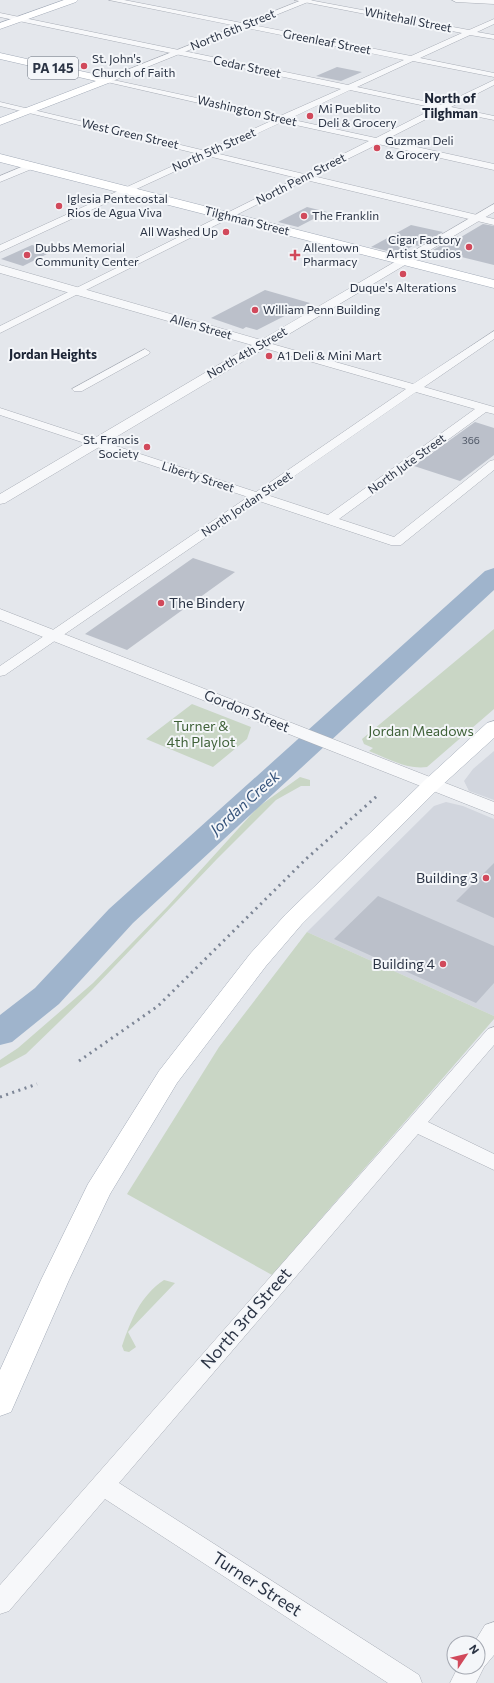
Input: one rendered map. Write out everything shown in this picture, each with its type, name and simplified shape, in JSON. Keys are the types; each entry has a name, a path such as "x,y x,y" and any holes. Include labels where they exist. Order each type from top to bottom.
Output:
{"main road":[{"path":"0,26 73,0"},
{"name":"Washington Street","path":"0,56 107,80"},
{"name":"North 6th Street","path":"0,122 107,80"},
{"name":"Tilghman Street","path":"0,158 494,284"},
{"path":"0,1403 55,1280 98,1191 168,1077 258,960 294,919 432,784 494,727"}],"street":[{"name":"Greenleaf Street","path":"113,0 494,75"},
{"name":"North 6th Street","path":"107,80 244,26 304,0"},
{"name":"Whitehall Street","path":"304,0 494,37"},
{"path":"456,0 494,2"},
{"name":"Cedar Street","path":"0,15 494,118"},
{"name":"North 5th Street","path":"0,250 494,21"},
{"name":"Washington Street","path":"107,80 494,167"},
{"name":"North Penn Street","path":"0,330 494,82"},
{"name":"West Green Street","path":"0,104 494,222"},
{"path":"0,179 31,166"},
{"name":"North 4th Street","path":"0,500 494,206"},
{"name":"Allen Street","path":"0,269 489,409"},
{"name":"North Jordan Street","path":"0,672 119,589 259,497 494,334"},
{"path":"78,389 145,352"},
{"name":"North Jute Street","path":"330,520 489,409"},
{"name":"Liberty Street","path":"0,411 396,542 494,464"},
{"name":"Gordon Street","path":"0,614 494,809"},
{"name":"North 3rd Street","path":"0,1604 494,1033"},
{"path":"415,1124 494,1163"},
{"name":"Turner Street","path":"103,1484 410,1683"},
{"path":"486,1646 494,1633"}],"shaded area":[{"path":"494,751 494,800 469,791 464,781 473,769"},
{"path":"446,802 463,806 494,819 494,1016 307,932 434,806"}],"green space":[{"name":"Jordan Meadows","path":"494,629 494,709 427,767 412,767 369,751 373,748 364,744 362,739"},
{"name":"Turner & 4th Playlot","path":"192,704 251,727 247,739 213,767 146,739"},
{"path":"300,777 310,780 310,786 301,786 276,800 217,859 92,990 26,1054 0,1068 0,1060 18,1048 93,983 168,906 258,807"},
{"path":"307,932 494,1016 494,1019 272,1275 127,1194 219,1047"},
{"path":"164,1280 175,1283 128,1332 136,1347 129,1352 124,1351 122,1346 137,1309 149,1293"}],"building":[{"path":"337,67 362,72 341,81 316,76"},
{"name":"The Franklin","path":"307,207 327,212 298,227 278,222"},
{"name":"Cigar Factory Artist Studios","path":"483,224 494,226 494,265 433,250 457,236 461,237"},
{"path":"411,225 443,232 419,246 414,245 400,254 371,247"},
{"name":"Dubbs Memorial Community Center","path":"32,245 53,251 23,266 1,259"},
{"name":"William Penn Building","path":"265,290 310,303 257,330 246,327 243,329 211,318"},
{"path":"475,422 494,428 494,455 460,481 414,466"},
{"name":"The Bindery","path":"193,558 235,572 127,650 85,634"},
{"name":"Building 3","path":"494,863 494,918 456,901"},
{"name":"Building 4","path":"378,896 494,946 494,983 476,1003 334,939"}],"waterway":[{"name":"Jordan Creek","path":"0,1033 47,996 121,916 494,576"}],"railway":[{"path":"79,1061 158,1006 306,859 377,796"},
{"path":"0,1097 37,1084"}],"place":[{"name":"St. John's Church of Faith","path":"84,66"},
{"name":"Mi Pueblito Deli & Grocery","path":"310,116"},
{"name":"Guzman Deli & Grocery","path":"377,148"},
{"name":"Iglesia Pentecostal Rios de Agua Viva","path":"59,206"},
{"name":"The Franklin","path":"304,216"},
{"name":"All Washed Up","path":"226,232"},
{"name":"Cigar Factory Artist Studios","path":"469,247"},
{"name":"Dubbs Memorial Community Center","path":"27,255"},
{"name":"Allentown Pharmacy","path":"295,255"},
{"name":"Duque's Alterations","path":"403,274"},
{"name":"William Penn Building","path":"255,310"},
{"name":"A1 Deli & Mini Mart","path":"269,356"},
{"name":"St. Francis Society","path":"147,447"},
{"name":"The Bindery","path":"161,603"},
{"name":"Building 3","path":"486,878"},
{"name":"Building 4","path":"443,964"}],"district":[{"name":"North of Tilghman","path":"450,106"},
{"name":"Jordan Heights","path":"53,354"}]}
